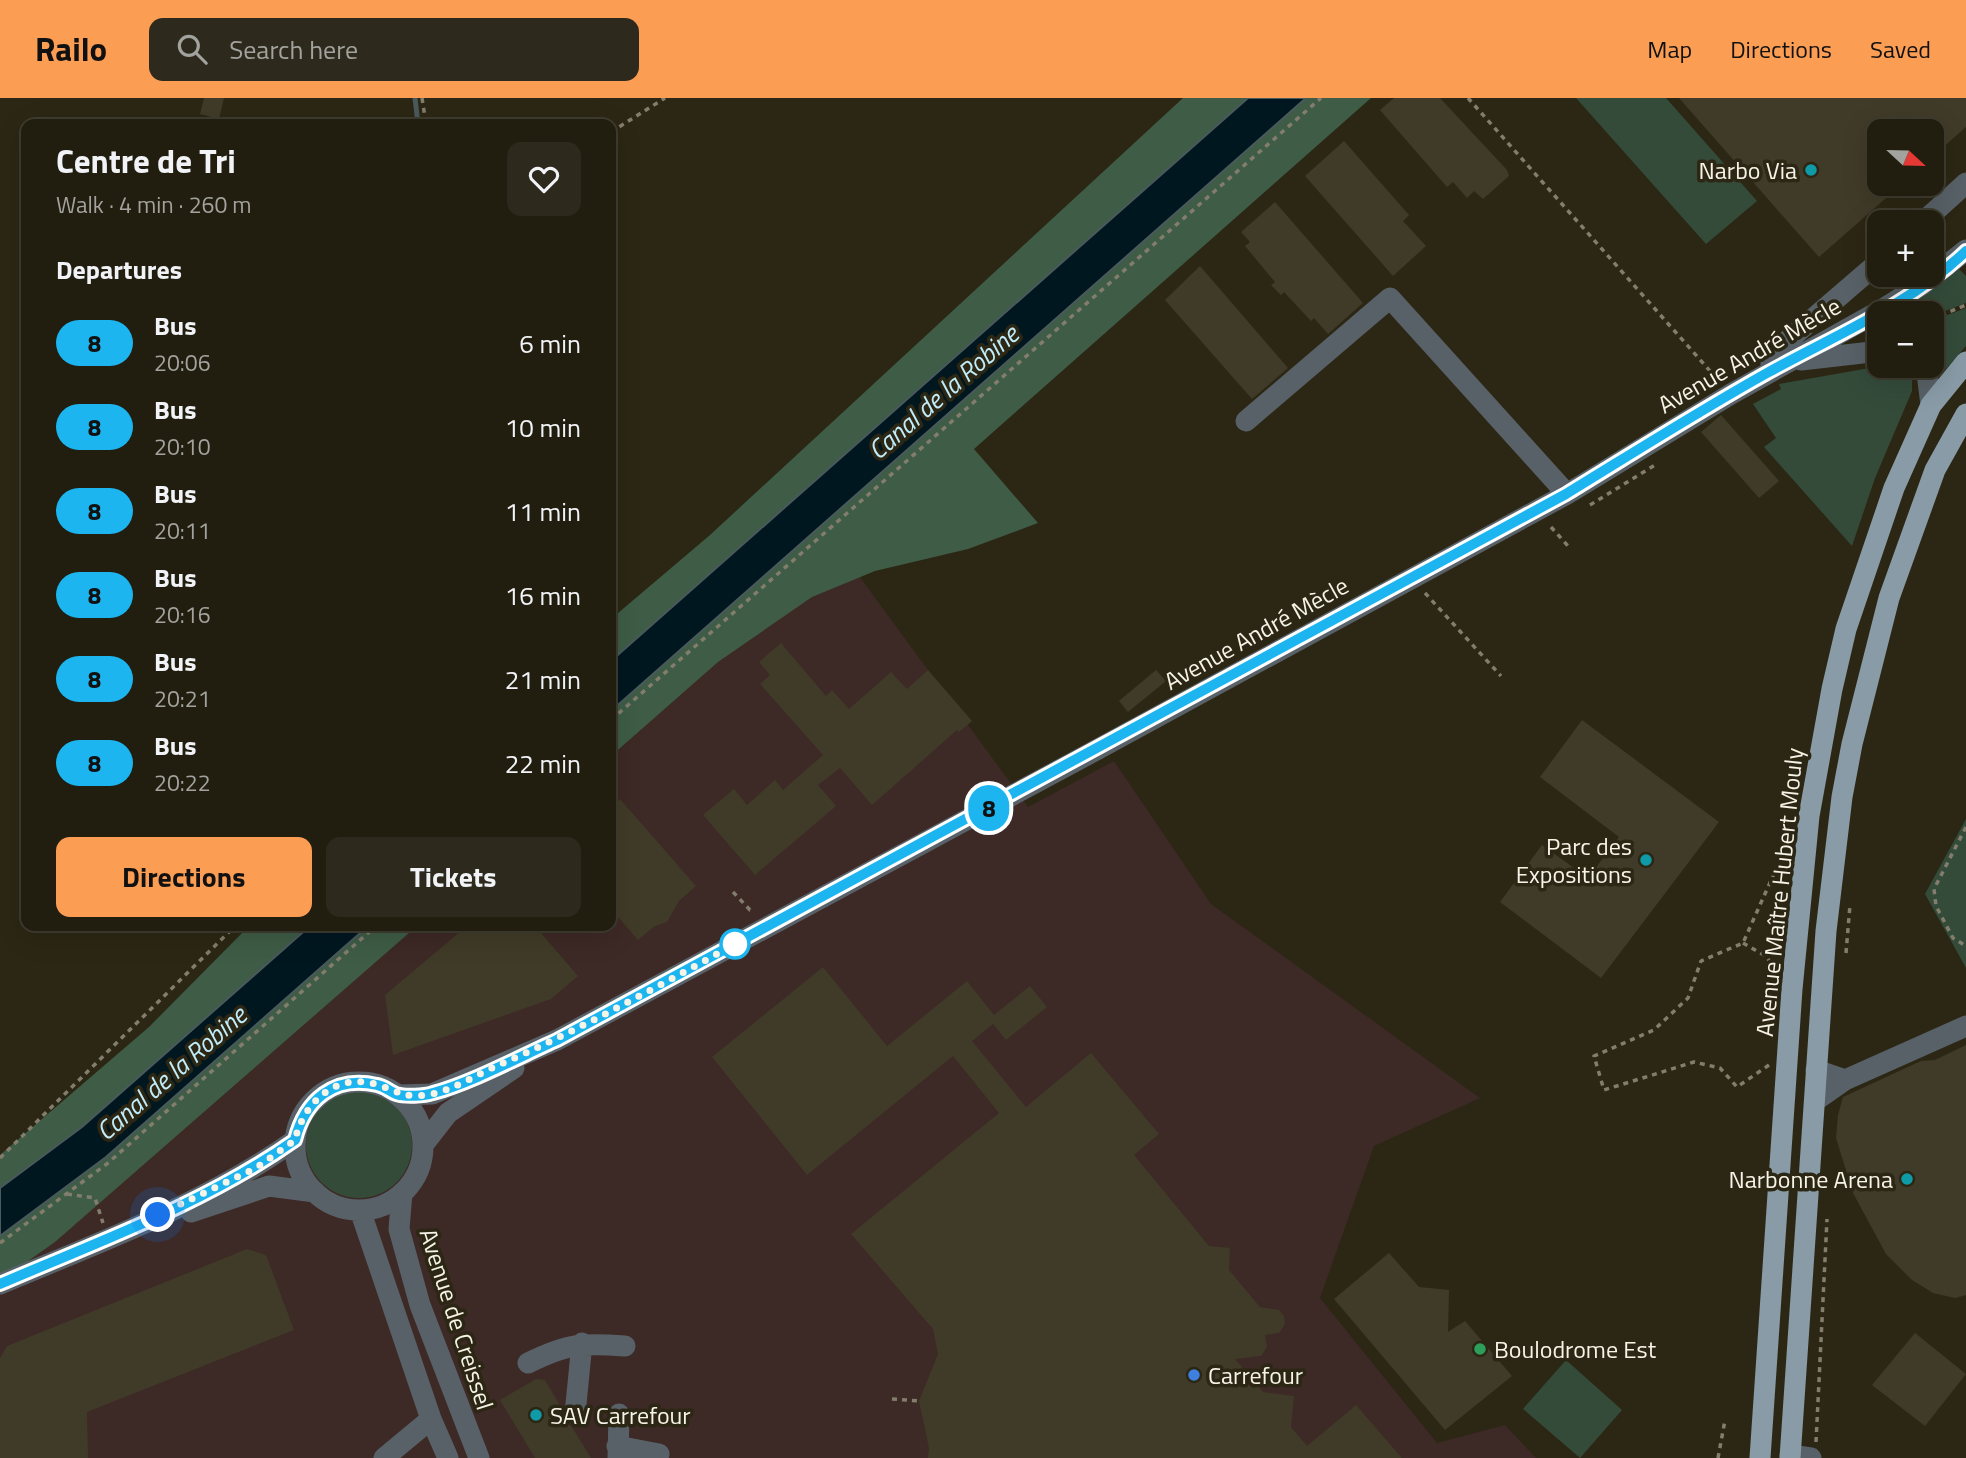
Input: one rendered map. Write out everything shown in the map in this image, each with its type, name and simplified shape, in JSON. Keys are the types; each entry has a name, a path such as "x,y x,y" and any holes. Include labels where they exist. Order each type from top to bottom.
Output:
{"main road":[{"name":"Avenue Maître Hubert Mouly","path":"1760,1458 1788,1042 1809,816 1832,689 1846,629 1894,488 1931,405 1966,362"},
{"name":"Avenue Maître Hubert Mouly","path":"1802,1454 1816,1070 1832,864 1852,744 1882,624 1912,528 1935,470 1966,414"}],"street":[{"path":"1936,210 1966,183"},
{"name":"Avenue André Mècle","path":"399,1095 432,1094 557,1040 1566,494 1778,363 1923,284 1966,250"},
{"path":"1778,363 1867,274"},
{"path":"1246,421 1390,298 1566,494"},
{"path":"1778,363 1867,353"},
{"path":"1928,378 1931,405"},
{"path":"1815,1101 1845,1080 1966,1026"},
{"name":"Avenue André Mècle","path":"423,1145 448,1113 557,1040"},
{"path":"1816,1070 1845,1080"},
{"path":"108,1238 269,1186 314,1192 336,1205 360,1210 375,1208 402,1193 420,1163 423,1145 420,1126 412,1109 399,1095 382,1086 362,1082 334,1087 310,1104 300,1121 295,1140 296,1159 303,1177 314,1192"},
{"path":"0,1284 108,1238 256,1168 295,1140"},
{"name":"Avenue de Creissel","path":"402,1193 399,1230 420,1305 479,1458"},
{"path":"360,1210 431,1419 448,1458"},
{"path":"575,1414 582,1343"},
{"path":"528,1363 562,1346 582,1343 625,1346"},
{"path":"618,1414 618,1452 659,1454 651,1458"},
{"path":"384,1458 431,1419"}],"path":[{"path":"422,98 425,119"},
{"path":"616,129 665,98"},
{"path":"616,716 1321,98"},
{"path":"1468,98 1731,394"},
{"path":"1944,316 1966,305"},
{"path":"1551,527 1568,546"},
{"path":"1425,593 1501,676"},
{"path":"1966,828 1934,889 1936,906 1953,938 1966,946"},
{"path":"1770,1052 1770,1065 1737,1087 1720,1068 1694,1062 1604,1090 1594,1056 1654,1030 1688,998 1701,961 1744,943 1784,855 1786,842"},
{"path":"1844,966 1850,903"},
{"path":"0,1158 230,931"},
{"path":"0,1243 108,1163 370,931"},
{"path":"1744,943 1767,957 1776,972 1774,984"},
{"path":"67,1194 95,1198 108,1238"},
{"path":"1802,1454 1828,1209"},
{"path":"892,1399 919,1401"},
{"path":"1718,1458 1725,1420"}],"shaded area":[{"path":"830,536 1028,807 1114,761 1211,904 1480,1098 1374,1146 1320,1298 1437,1443 1505,1425 1536,1458 0,1458 0,1184 325,931 616,931 616,703"}],"green space":[{"path":"1183,98 1248,98 616,657 616,615 710,535"},
{"path":"1306,98 1371,98 974,449 1038,523 968,549 875,571 812,597 718,662 616,752 616,707"},
{"path":"1576,98 1666,98 1757,201 1706,244"},
{"path":"1959,269 1966,276 1966,303 1944,311 1944,301 1911,301 1932,287 1944,287 1944,279"},
{"path":"1966,308 1966,346 1944,371 1944,316"},
{"path":"1867,368 1867,378 1912,378 1912,391 1875,478 1852,546 1764,447 1776,438 1753,404 1781,389 1779,384"},
{"path":"1966,819 1966,968 1925,894"},
{"path":"244,931 304,931 82,1127 0,1188 0,1155 149,1027"},
{"path":"362,931 411,931 55,1242 0,1281 0,1236 106,1157"},
{"path":"359,1092 379,1096 396,1108 408,1125 412,1145 408,1165 396,1182 379,1194 359,1198 339,1194 322,1182 310,1165 306,1145 310,1125 322,1108 339,1096"},
{"path":"1566,1360 1622,1410 1580,1458 1523,1409"}],"water":[{"name":"Canal de la Robine","path":"1248,98 1306,98 616,707 616,657"},
{"name":"Canal de la Robine","path":"304,931 362,931 106,1157 0,1236 0,1188 82,1127"}],"building":[{"path":"204,98 224,98 219,119 200,114"},
{"path":"1394,98 1440,98 1507,170 1509,176 1483,199 1474,191 1467,198 1453,182 1447,187 1380,110"},
{"name":"Narbo Via","path":"1679,98 1966,98 1966,127 1944,146 1944,119 1867,119 1867,196 1888,196 1872,210 1867,210 1867,215 1819,257"},
{"path":"1344,141 1409,215 1403,221 1426,246 1393,276 1305,176"},
{"path":"1275,202 1363,303 1328,334 1314,318 1311,321 1284,292 1281,295 1271,285 1275,282 1245,246 1250,242 1241,232"},
{"path":"1200,266 1288,368 1252,399 1165,300"},
{"path":"1721,415 1779,481 1759,498 1701,432"},
{"path":"781,643 826,696 832,690 849,709 891,672 907,689 928,670 972,721 959,732 957,730 872,805 840,768 818,785 836,806 755,875 703,815 734,789 747,805 775,780 783,790 823,755 760,684 770,675 759,662"},
{"path":"1156,670 1166,681 1128,712 1119,701"},
{"name":"Parc des Expositions","path":"1582,720 1719,822 1601,978 1500,902 1542,845 1588,878 1619,837 1540,777"},
{"path":"620,799 696,886 679,901 667,922 655,926 638,940 616,915 616,803"},
{"path":"461,931 539,931 578,976 551,999 393,1055 385,995"},
{"path":"823,967 887,1046 967,981 994,1015 1030,986 1047,1007 1006,1040 993,1024 972,1041 1026,1107 1091,1053 1159,1134 1134,1155 1209,1246 1230,1248 1229,1270 1260,1307 1279,1310 1284,1316 1285,1324 1279,1333 1265,1335 1267,1347 1261,1356 1235,1359 1263,1392 1294,1396 1291,1427 1307,1446 1356,1405 1402,1458 928,1458 929,1448 919,1401 938,1354 933,1329 851,1234 999,1113 953,1056 807,1175 712,1057"},
{"name":"Narbonne Arena","path":"1966,1045 1966,1295 1955,1298 1933,1293 1912,1280 1886,1254 1853,1193 1836,1138 1843,1097 1921,1061 1935,1060"},
{"path":"247,1249 266,1255 294,1330 87,1412 88,1458 0,1458 0,1358 7,1346"},
{"path":"1389,1253 1419,1287 1449,1290 1448,1332 1465,1321 1512,1376 1445,1430 1334,1299"},
{"path":"1915,1333 1966,1374 1925,1426 1872,1385"},
{"name":"SAV Carrefour","path":"536,1379 545,1380 562,1409 563,1420 572,1427 591,1458 535,1458 500,1400"}],"waterway":[{"path":"415,98 417,119"}],"bus line":[{"name":"8","path":"0,1284 108,1238 256,1168 295,1140 300,1121 310,1104 325,1091 343,1083 362,1082 382,1086 399,1095 432,1094 557,1040 1566,494 1720,400 1883,309 1923,284 1966,251"}],"place":[{"name":"Narbo Via","path":"1811,170"},
{"name":"Parc des Expositions","path":"1646,860"},
{"name":"Narbonne Arena","path":"1907,1179"},
{"name":"Boulodrome Est","path":"1480,1349"},
{"name":"Carrefour","path":"1194,1375"},
{"name":"SAV Carrefour","path":"536,1415"}],"route":[{"path":"158,1215 256,1168 295,1140 300,1121 310,1104 325,1091 343,1083 362,1082 382,1086 399,1095 432,1094 557,1040 743,940 735,944"}]}
